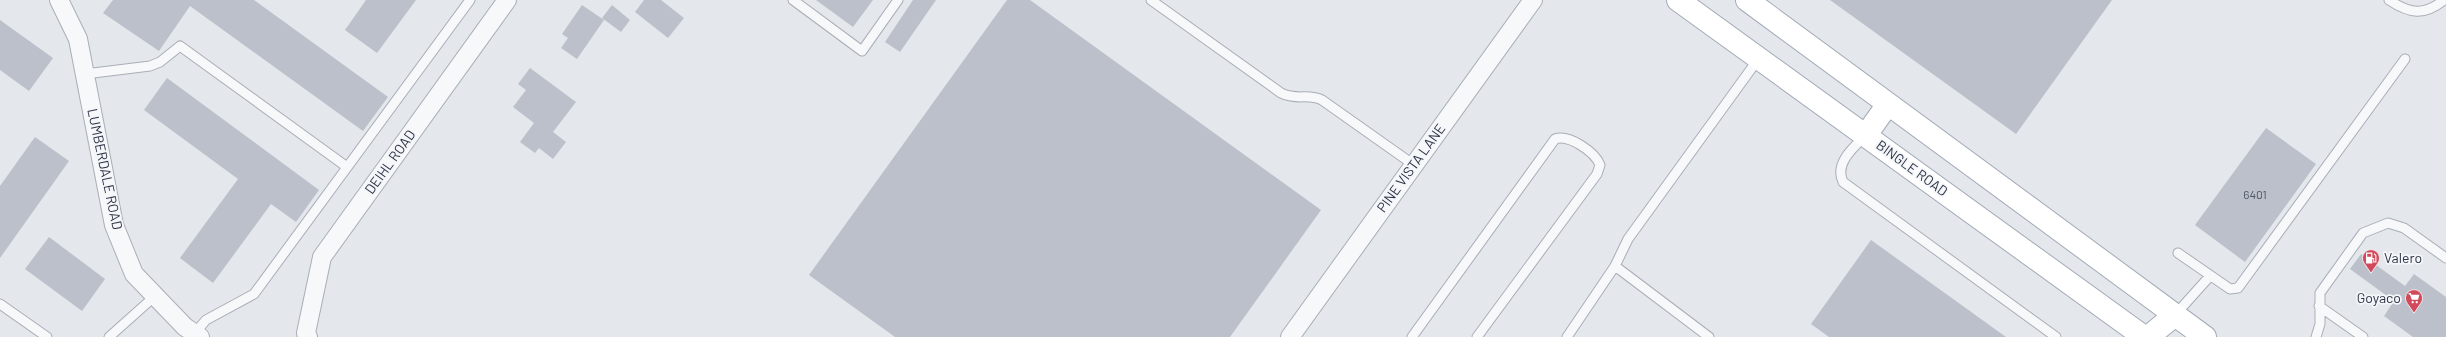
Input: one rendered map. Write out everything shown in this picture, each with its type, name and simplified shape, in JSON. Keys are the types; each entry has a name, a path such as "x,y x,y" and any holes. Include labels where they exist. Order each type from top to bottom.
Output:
{"main road":[{"name":"BINGLE ROAD","path":"1678,0 2144,337"},
{"path":"1747,0 2206,337"},
{"path":"1866,135 1888,104"},
{"path":"2148,337 2175,315"}],"street":[{"name":"LUMBERDALE ROAD","path":"59,0 78,39 114,225 134,274 185,328 197,335"},
{"name":"DEIHL ROAD","path":"308,337 306,333 322,257 507,0"},
{"name":"PINE VISTA LANE","path":"1290,337 1533,0"}],"lane":[{"path":"197,335 206,320 254,294 470,0"},
{"path":"793,0 862,51 898,0"},
{"path":"1151,0 1281,93 1291,98 1312,97 1322,100 1414,165"},
{"path":"2389,0 2416,13 2432,8 2444,0"},
{"path":"85,74 150,66 160,62 180,46 347,167"},
{"path":"1567,337 1615,266 1628,239 1759,58"},
{"path":"2178,253 2230,289 2238,288 2405,59"},
{"path":"1866,135 1843,162 1840,173 1842,182 2056,337"},
{"path":"1412,337 1555,139 1560,137 1572,140 1598,159 1600,165 1597,174 1477,337"},
{"path":"2316,337 2320,324 2320,293 2364,233 2372,228 2388,223 2404,228 2446,258"},
{"path":"1615,266 1709,337"},
{"path":"2175,315 2210,276"},
{"path":"109,337 155,296"},
{"path":"0,304 47,337"},
{"path":"2319,306 2363,337"}],"building":[{"path":"113,0 254,0 388,97 363,131 190,6 159,51 103,13"},
{"path":"366,0 416,0 377,53 345,30"},
{"path":"644,0 661,0 684,18 668,38 635,12"},
{"path":"816,0 873,0 853,27"},
{"path":"913,0 936,0 900,52 885,42"},
{"path":"1007,0 1030,0 1321,210 1230,337 895,337 809,275"},
{"path":"1830,0 2112,0 2016,134"},
{"path":"582,5 604,20 577,59 561,48 568,38 562,34"},
{"path":"612,5 630,20 621,32 602,18"},
{"path":"0,20 53,58 29,91 0,70"},
{"path":"530,68 576,102 553,132 566,142 553,159 539,148 535,153 520,142 534,123 513,107 526,90 518,84"},
{"path":"167,78 319,190 296,222 271,204 213,283 180,258 238,179 144,110"},
{"path":"2266,128 2316,164 2245,262 2195,225"},
{"path":"35,137 69,161 0,258 0,186"},
{"path":"49,237 105,279 82,311 25,269"},
{"path":"1871,240 2006,337 1829,337 1811,324"},
{"path":"2361,254 2405,286 2414,274 2446,297 2446,337 2413,337 2384,316 2394,301 2350,269"}],"place":[{"name":"Valero","path":"2371,273"},
{"name":"Goyaco","path":"2414,313"}]}
